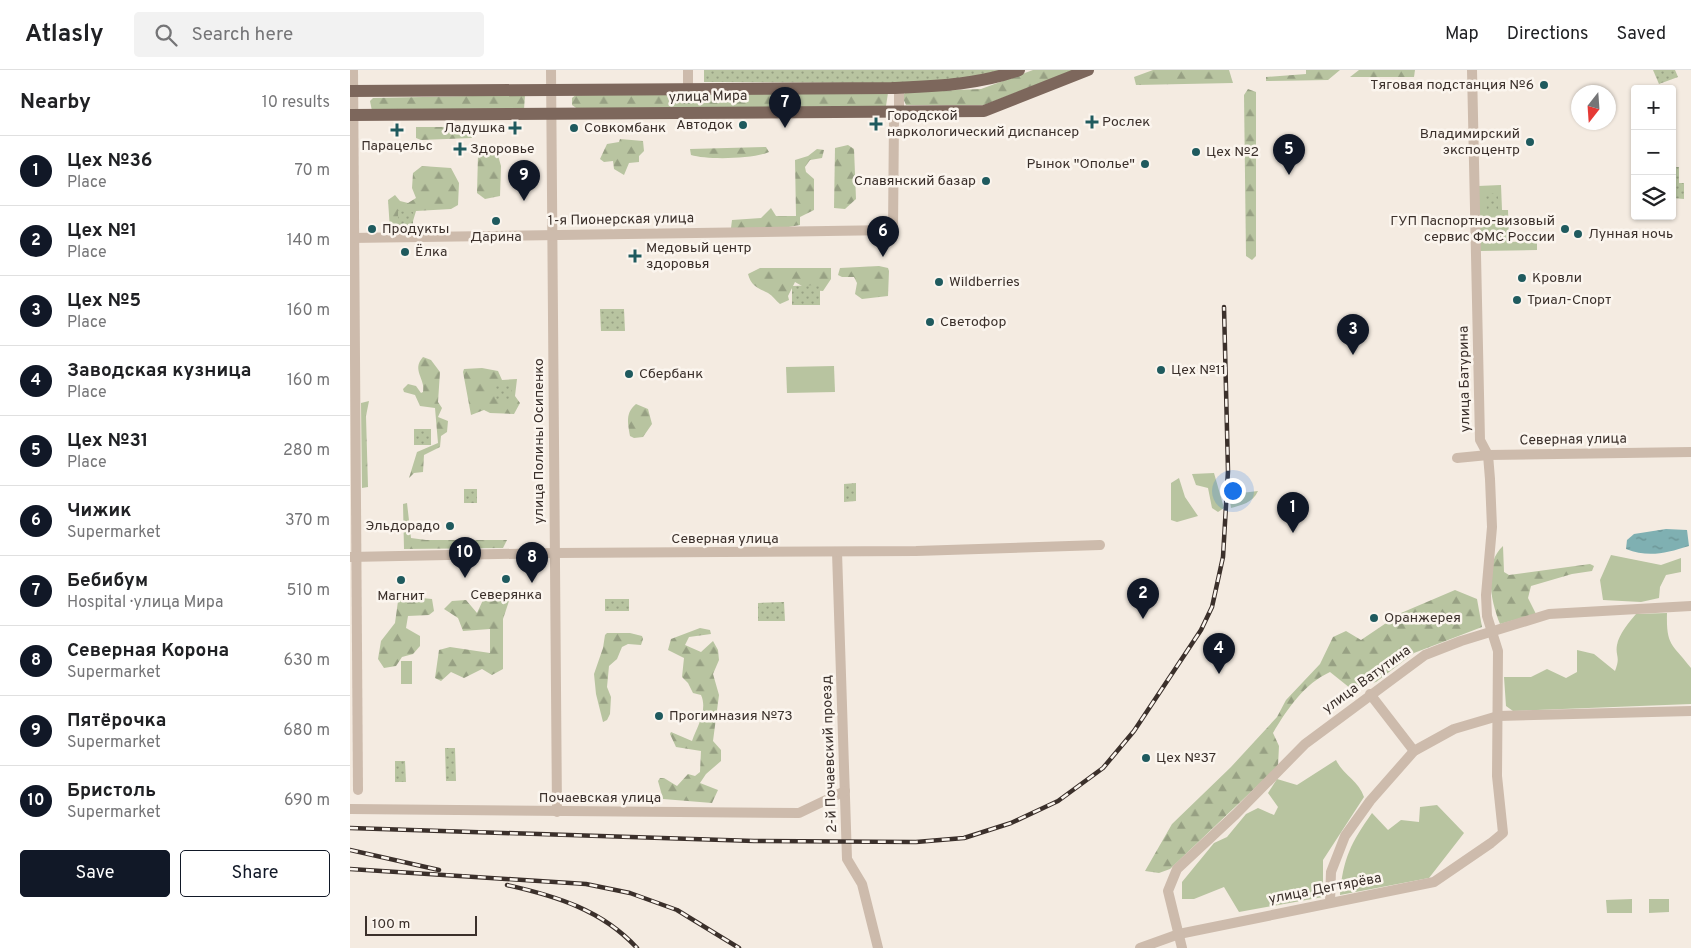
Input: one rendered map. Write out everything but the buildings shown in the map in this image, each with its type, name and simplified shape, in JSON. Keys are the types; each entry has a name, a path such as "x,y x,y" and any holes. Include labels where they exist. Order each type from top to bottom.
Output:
{"main road":[{"name":"улица Мира","path":"351,91 899,88 962,85 996,78 1019,70"},
{"name":"улица Мира","path":"351,115 899,110 984,111 1088,70"}],"street":[{"path":"353,70 351,91 353,557 358,790"},
{"name":"улица Полины Осипенко","path":"550,70 557,812"},
{"path":"688,70 688,88"},
{"name":"улица Батурина","path":"1472,70 1480,440 1488,455 1492,527 1486,595 1487,616 1498,651 1497,776 1503,833"},
{"path":"899,88 899,110"},
{"name":"1-я Пионерская улица","path":"352,238 893,230 894,117 899,110"},
{"name":"Северная улица","path":"1457,458 1488,455 1691,452"},
{"name":"Северная улица","path":"353,557 554,553 837,552 1100,546"},
{"name":"2-й Почаевский проезд","path":"837,552 846,859 862,884 878,948"},
{"name":"улица Ватутина","path":"1182,948 1168,891 1177,869 1236,814 1306,744 1370,694 1425,656 1461,640 1549,614 1691,606"},
{"path":"1370,694 1414,751"},
{"path":"1330,902 1331,872 1345,836 1370,801 1414,751 1454,729 1498,716 1691,711"},
{"name":"Почаевская улица","path":"350,809 799,813 845,791"},
{"name":"улица Дегтярёва","path":"1140,948 1179,934 1434,882 1492,843 1503,833"}],"green space":[{"path":"704,70 1004,70 958,80 899,83 704,82"},
{"path":"1033,70 1074,70 984,105 906,105 902,96 906,92 981,89"},
{"path":"1153,70 1229,70 1233,83 1136,85 1134,77"},
{"path":"1306,70 1340,70 1328,80 1266,81 1266,77 1306,74"},
{"path":"1359,70 1415,70 1414,77 1350,77"},
{"path":"1653,70 1675,70 1678,77 1659,84"},
{"path":"1248,89 1256,92 1256,256 1252,260 1246,256 1244,95"},
{"path":"888,93 886,106 579,110 572,105 572,98 577,94"},
{"path":"525,95 524,110 372,111 370,101 373,98"},
{"path":"416,127 473,127 472,138 421,140 416,138"},
{"path":"620,139 643,141 644,151 639,156 639,162 629,163 624,175 614,169 613,161 604,162 600,159 607,144 619,142"},
{"path":"848,145 854,149 856,199 845,209 834,208 835,148"},
{"path":"766,147 769,152 730,158 698,157 691,155 690,149"},
{"path":"482,149 497,152 501,166 500,196 485,199 477,193 478,155"},
{"path":"817,149 824,150 822,158 810,160 805,167 806,172 814,179 814,210 800,217 800,225 783,228 731,228 732,220 761,218 771,208 776,216 796,216 795,160 808,156"},
{"path":"422,166 451,168 459,183 458,205 451,209 416,211 410,231 390,230 388,200 395,195 400,201 408,203 416,198 412,188 413,173"},
{"path":"1676,167 1679,167 1679,183 1684,183 1684,199 1676,198"},
{"path":"1501,185 1502,210 1508,210 1509,242 1537,241 1537,250 1480,251 1478,186"},
{"path":"1498,193 1498,211 1487,211 1486,194"},
{"path":"398,211 413,212 413,229 398,229"},
{"path":"879,266 888,268 889,271 888,296 862,299 855,294 857,283 854,277 838,275 840,268"},
{"path":"760,268 831,268 831,279 823,291 809,290 795,282 788,296 789,300 780,304 770,294 755,286 751,281 748,274"},
{"path":"820,285 820,305 792,305 792,286"},
{"path":"600,309 624,309 625,331 601,331"},
{"path":"423,357 431,360 440,372 438,402 442,408 438,417 448,421 447,432 441,436 440,447 424,455 423,472 414,473 409,478 417,452 438,443 435,408 420,406 415,395 404,392 403,389 408,384 416,386 421,393 423,392 423,383 418,366"},
{"path":"834,366 835,392 787,393 786,367"},
{"path":"482,368 498,371 502,380 517,379 515,396 520,403 514,414 490,413 484,410 471,415 463,372 464,369"},
{"path":"495,384 511,384 511,399 495,399"},
{"path":"369,401 366,416 368,487 362,488 361,403"},
{"path":"636,404 648,409 652,424 643,437 634,438 630,436 628,418 630,411"},
{"path":"414,429 431,429 431,445 414,445"},
{"path":"1214,473 1224,508 1218,512 1212,508 1208,488 1196,485 1192,474"},
{"path":"1179,478 1185,497 1198,516 1177,522 1171,520 1171,483"},
{"path":"856,483 856,501 844,502 844,484"},
{"path":"464,489 477,489 477,503 464,503"},
{"path":"1258,491 1250,501 1231,508 1229,496"},
{"path":"407,503 411,538 426,540 507,540 503,548 404,549 403,504"},
{"path":"1503,546 1504,572 1509,575 1590,564 1594,566 1592,571 1572,574 1531,586 1528,598 1536,614 1500,624 1492,594 1491,573 1497,554"},
{"path":"1611,555 1661,565 1681,558 1681,572 1666,575 1660,587 1659,598 1641,602 1603,600 1600,580"},
{"path":"1455,590 1477,599 1482,627 1414,653 1376,682 1350,688 1330,672 1312,683 1297,698 1273,733 1279,746 1278,766 1170,869 1159,873 1145,871 1172,824 1231,767 1277,717 1286,700 1320,664 1333,637 1346,631 1361,640 1401,613"},
{"path":"412,597 432,599 434,611 429,615 408,616 406,628 420,636 420,646 413,654 402,657 396,666 384,668 378,659 381,641 395,623 398,601"},
{"path":"494,597 509,601 503,619 503,669 492,675 482,669 464,678 451,672 441,681 435,678 439,650 450,647 490,653 490,629 463,631 458,618 444,609 452,601 466,600 477,613 483,600"},
{"path":"605,599 629,599 629,611 605,611"},
{"path":"784,602 785,621 758,621 758,603"},
{"path":"1667,613 1669,639 1691,668 1691,704 1513,711 1506,706 1504,677 1531,677 1547,669 1566,678 1577,672 1577,650 1594,654 1615,671 1618,662 1618,641 1636,614"},
{"path":"700,628 710,630 711,634 689,637 685,645 701,652 713,641 718,650 719,660 713,674 719,695 713,741 721,750 721,761 706,774 700,783 718,790 712,803 663,799 658,781 660,778 664,778 677,786 688,774 695,776 700,772 701,751 676,747 670,734 671,732 692,741 703,712 703,701 701,695 693,693 688,683 682,677 684,658 668,650 671,639"},
{"path":"607,633 630,633 642,636 643,639 641,645 628,644 622,647 617,659 609,666 607,687 611,697 610,714 607,720 603,722 596,694 594,674"},
{"path":"401,661 412,661 412,684 401,684"},
{"path":"445,748 455,748 456,781 446,781"},
{"path":"1336,760 1359,787 1364,797 1323,860 1323,897 1239,912 1224,887 1194,899 1182,899 1182,882 1214,843 1227,837 1246,814 1258,808 1274,815 1278,807 1268,793 1277,779 1297,785"},
{"path":"395,761 405,761 406,782 395,782"},
{"path":"1437,805 1464,833 1429,878 1340,895 1343,871 1349,851 1372,813 1388,830 1401,820 1419,822 1420,807"},
{"path":"1632,899 1632,913 1607,913 1606,900"},
{"path":"1649,899 1669,899 1669,912 1649,913"}],"water":[{"path":"1666,529 1687,530 1689,546 1673,551 1650,554 1626,549 1627,540 1634,534"}],"railway":[{"path":"350,828 754,841 916,842 964,838 1011,823 1058,801 1103,768 1134,731 1201,630 1212,607 1223,557 1228,471 1224,307"},
{"path":"350,850 439,870"},
{"path":"350,869 586,884 630,893 677,910 739,948"},
{"path":"507,885 543,894 577,906 609,924 637,948"}],"place":[{"name":"Тяговая подстанция №6","path":"1544,85"},
{"name":"Рослек","path":"1092,122"},
{"name":"Городской наркологический диспансер","path":"876,124"},
{"name":"Автодок","path":"743,125"},
{"name":"Ладушка","path":"515,128"},
{"name":"Совкомбанк","path":"574,128"},
{"name":"Бебибум","path":"785,128"},
{"name":"Парацельс","path":"397,130"},
{"name":"Владимирский экспоцентр","path":"1530,142"},
{"name":"Здоровье","path":"460,149"},
{"name":"Цех №2","path":"1196,152"},
{"name":"Рынок \"Ополье\"","path":"1145,164"},
{"name":"Цех №31","path":"1289,175"},
{"name":"Славянский базар","path":"986,181"},
{"name":"Пятёрочка","path":"524,201"},
{"name":"Дарина","path":"496,221"},
{"name":"Продукты","path":"372,229"},
{"name":"ГУП Паспортно-визовый сервис ФМС России","path":"1565,229"},
{"name":"Лунная ночь","path":"1578,234"},
{"name":"Ёлка","path":"405,252"},
{"name":"Медовый центр здоровья","path":"635,256"},
{"name":"Чижик","path":"883,257"},
{"name":"Кровли","path":"1522,278"},
{"name":"Wildberries","path":"939,282"},
{"name":"Триал-Спорт","path":"1517,300"},
{"name":"Светофор","path":"930,322"},
{"name":"Цех №5","path":"1353,355"},
{"name":"Цех №11","path":"1161,370"},
{"name":"Сбербанк","path":"629,374"},
{"name":"Эльдорадо","path":"450,526"},
{"name":"Цех №36","path":"1293,533"},
{"name":"Бристоль","path":"465,578"},
{"name":"Северянка","path":"506,579"},
{"name":"Магнит","path":"401,580"},
{"name":"Северная Корона","path":"532,583"},
{"name":"Оранжерея","path":"1374,618"},
{"name":"Цех №1","path":"1143,619"},
{"name":"Заводская кузница","path":"1219,674"},
{"name":"Прогимназия №73","path":"659,716"},
{"name":"Цех №37","path":"1146,758"}]}
